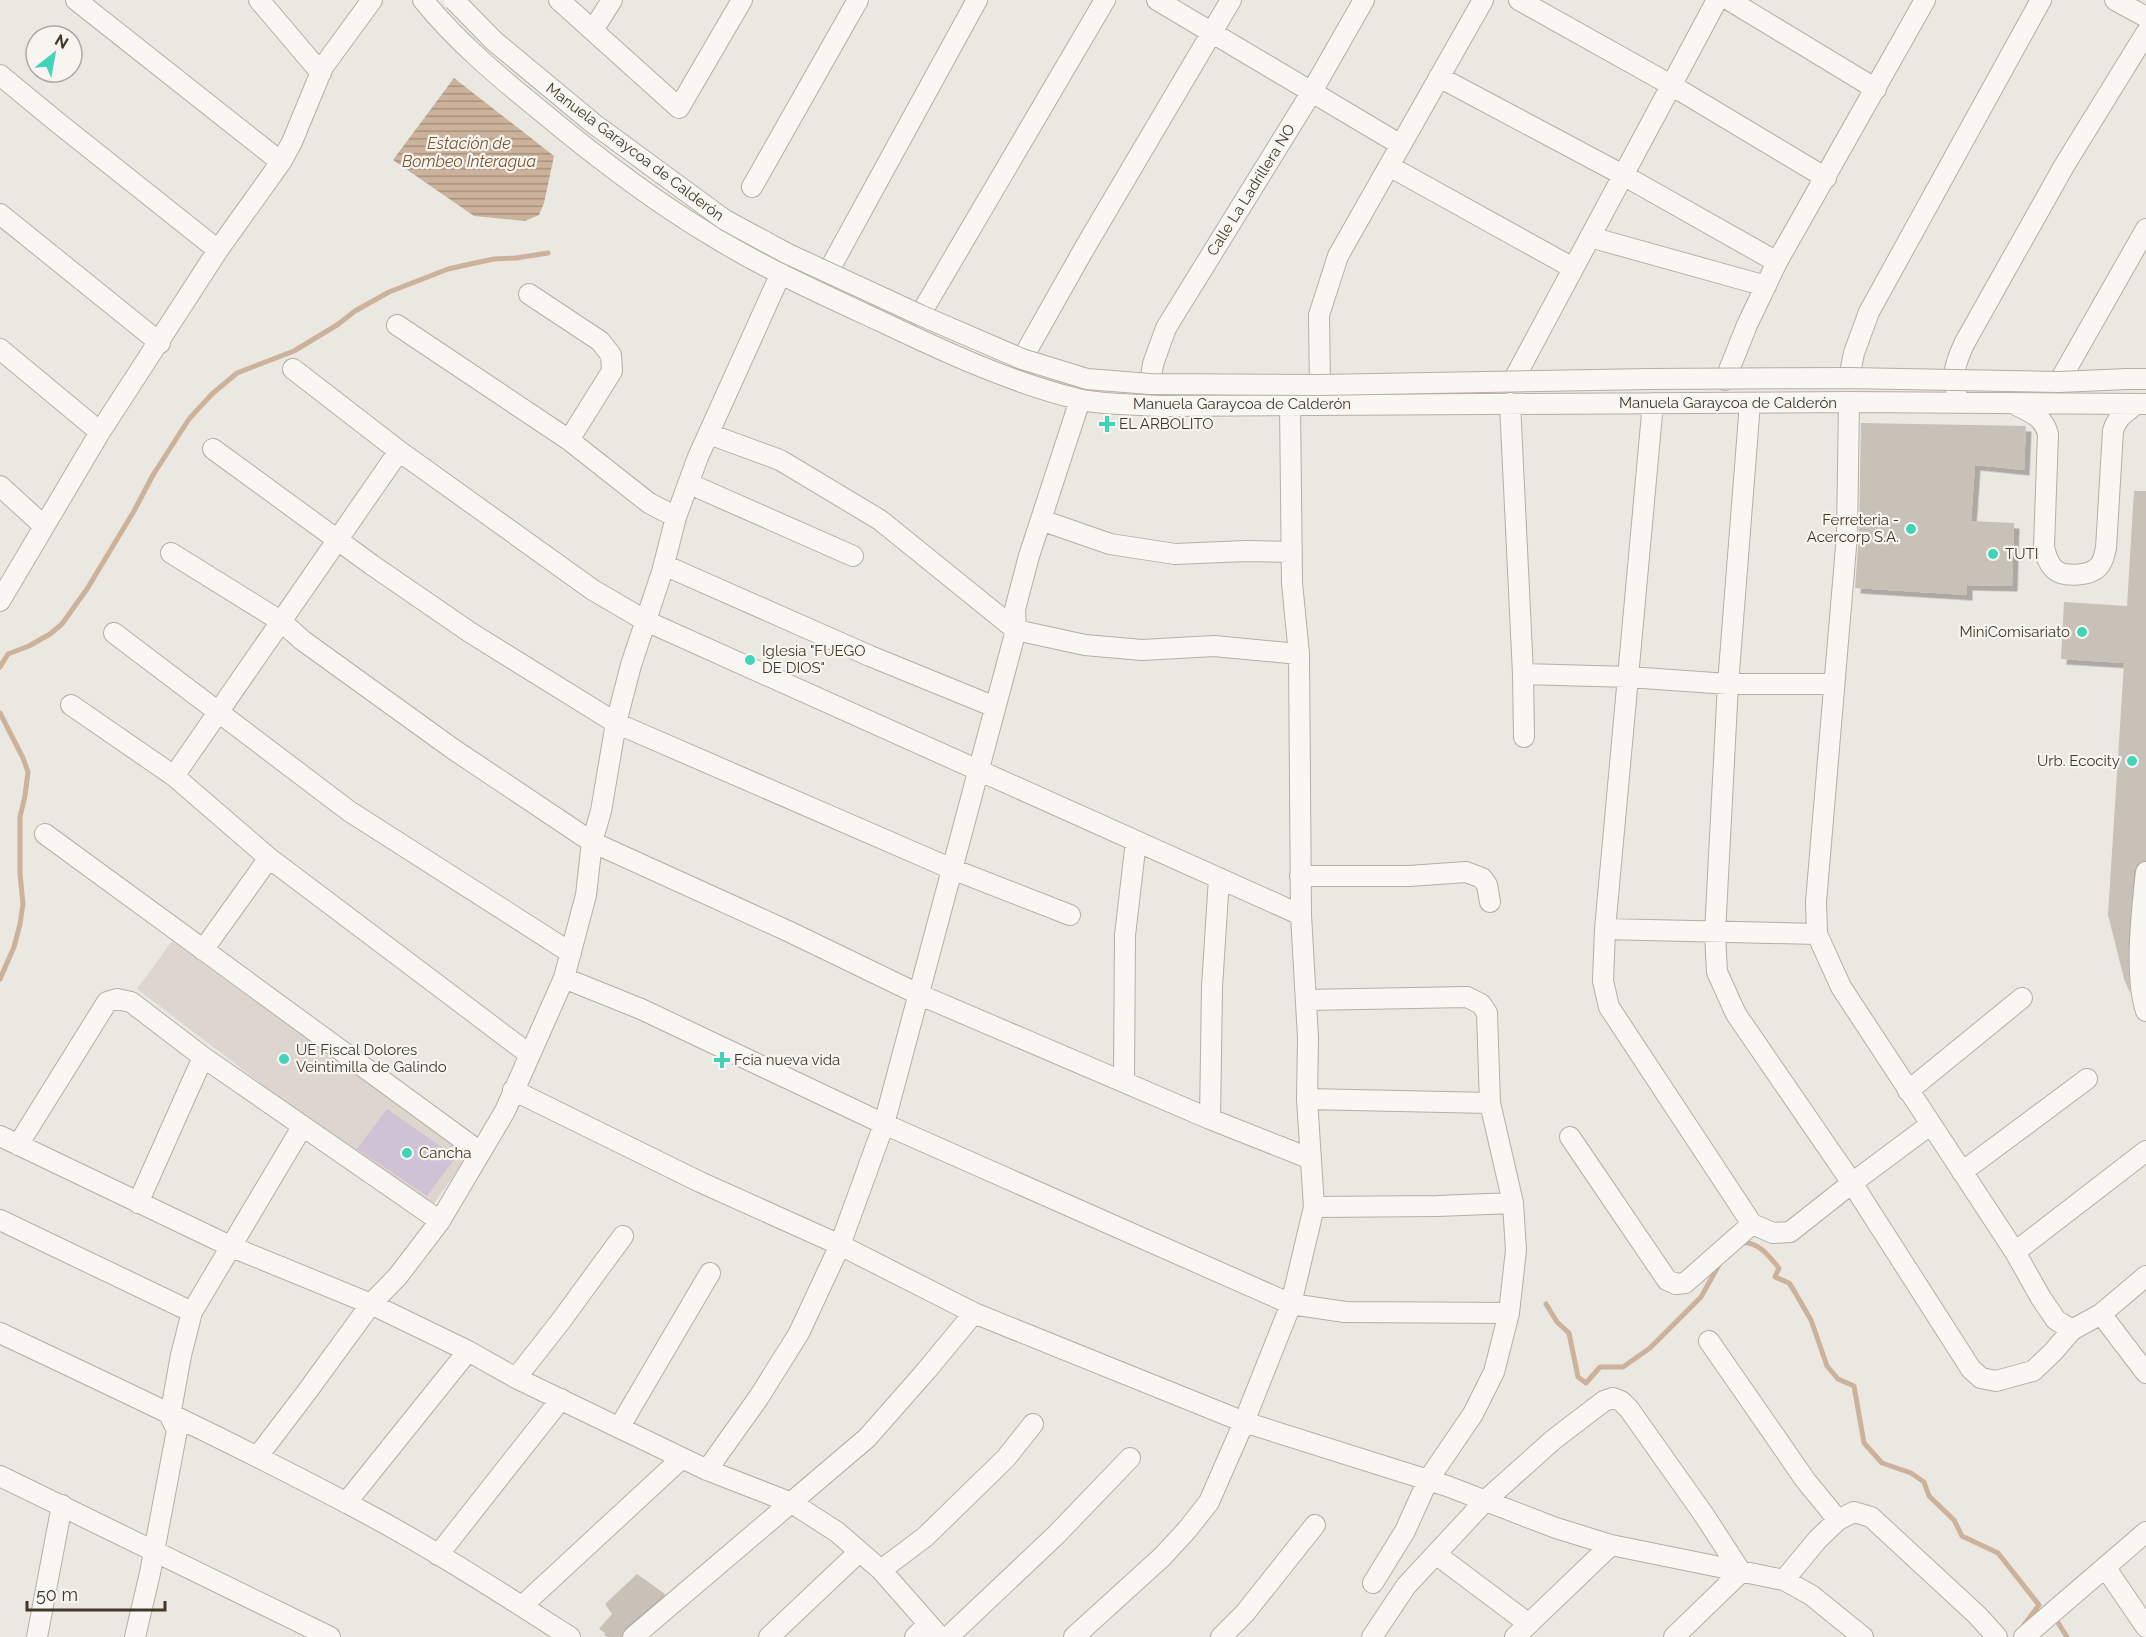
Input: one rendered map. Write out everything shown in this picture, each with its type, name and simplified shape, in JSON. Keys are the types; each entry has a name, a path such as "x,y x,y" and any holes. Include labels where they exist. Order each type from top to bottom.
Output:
{"street":[{"path":"76,0 281,162"},
{"path":"259,0 321,73"},
{"path":"0,601 100,432 160,343 218,250 281,162 292,142 321,73 372,0"},
{"name":"Manuela Garaycoa de Calderón","path":"423,0 435,15 496,75 580,143 715,238 909,335 1010,378 1080,400 1159,406 1849,402 2141,404"},
{"name":"Manuela Garaycoa de Calderón","path":"454,0 494,41 594,124 725,220 788,254 920,315 1022,359 1087,379 1150,384 1320,385 1849,378 2059,382 2137,379"},
{"path":"559,0 679,108 742,0"},
{"path":"593,30 612,0"},
{"path":"752,187 858,0"},
{"path":"828,272 977,0"},
{"path":"920,315 1106,0"},
{"path":"1157,0 1401,145"},
{"path":"1022,359 1231,0"},
{"name":"Calle La Ladrillera NO","path":"1150,384 1153,364 1166,328 1311,93 1364,0"},
{"path":"1320,385 1320,315 1338,256 1483,0"},
{"path":"1519,0 1671,85 1826,178"},
{"path":"1512,381 1718,0"},
{"path":"1729,0 1875,89"},
{"path":"1725,380 1747,325 1777,262 1925,0"},
{"path":"1849,378 1854,352 1869,312 2041,0"},
{"path":"2115,0 2146,17"},
{"path":"1958,403 1953,380 1954,367 1964,344 2064,166 2146,33"},
{"path":"0,75 218,250"},
{"path":"1439,77 1623,175 1777,262"},
{"path":"1389,166 1573,268"},
{"path":"0,214 160,343"},
{"path":"2059,382 2146,229"},
{"path":"1590,237 1766,286"},
{"path":"258,1456 371,1304 398,1276 440,1221 505,1111 564,978 586,895 592,842 601,811 616,723 631,665 664,565 676,517 698,458 781,273"},
{"path":"529,294 600,341 611,356 612,371 569,440"},
{"path":"397,325 569,440 649,503 676,517"},
{"path":"0,349 100,432"},
{"path":"293,369 399,451 593,590 645,621 1301,915"},
{"path":"706,1470 759,1397 799,1333 840,1245 884,1124 1016,630 1015,609 1029,555 1080,400"},
{"path":"1849,402 1847,535 1816,891 1817,934 1840,987 2015,1252 2041,1298 2056,1320 2072,1330"},
{"path":"1510,403 1524,737"},
{"path":"1653,403 1605,929 1603,981 1609,1007 1752,1224 1773,1233 1790,1232 1930,1125"},
{"path":"1750,403 1728,684 1715,933 1717,972 1736,1014 1852,1183 1971,1369 1981,1378 1996,1381 2033,1371 2072,1330 2101,1314 2146,1276"},
{"path":"2013,404 2031,412 2047,427 2044,547 2047,560 2053,568 2058,572 2071,574 2091,572 2103,561 2106,548 2114,424 2120,417 2141,404"},
{"path":"1074,1637 1162,1557 1209,1502 1291,1304 1314,1207 1307,1099 1308,1038 1301,915 1299,654 1292,583 1290,406"},
{"path":"711,430 780,460 880,520 1016,630 1085,645 1142,650 1214,646 1299,654"},
{"path":"213,449 337,540 471,633 616,723 952,869 1070,915"},
{"path":"174,776 399,451"},
{"path":"690,484 853,556"},
{"path":"0,486 44,526"},
{"path":"1041,520 1110,544 1175,554 1292,552"},
{"path":"171,553 282,622 302,640 453,749 592,842 790,932 918,994 1210,1119 1311,1159"},
{"path":"664,565 870,656 995,707"},
{"path":"114,633 349,811 571,953"},
{"path":"1523,674 1629,677 1728,684 1834,684"},
{"path":"71,705 174,776 269,858 529,1054"},
{"path":"45,834 480,1152"},
{"path":"1124,1082 1125,935 1136,841"},
{"path":"203,950 269,858"},
{"path":"1300,876 1409,876 1466,872 1482,878 1487,885 1490,902"},
{"path":"2144,998 2146,872"},
{"path":"1210,1119 1212,987 1219,878"},
{"path":"1605,929 1817,934"},
{"path":"564,978 641,1009 884,1124 1291,1304 1346,1312 1509,1313"},
{"path":"1306,1000 1467,997 1481,1004 1487,1012 1490,1103 1513,1203 1516,1250 1509,1313 1494,1372 1473,1414 1428,1480 1405,1531 1374,1583"},
{"path":"18,1145 107,1002 117,999 131,1002 203,1057 440,1221"},
{"path":"1908,1092 2022,999"},
{"path":"138,1203 203,1057"},
{"path":"1962,1172 2087,1079"},
{"path":"513,1090 700,1182 840,1245 974,1313 1244,1422 1447,1486 1556,1528 1611,1545 1784,1580 1811,1595 1856,1635"},
{"path":"1307,1099 1490,1103"},
{"path":"135,1637 177,1430 170,1416 181,1355 192,1312 302,1127"},
{"path":"0,1136 232,1247 371,1304 468,1351 516,1378 706,1470 792,1503 837,1532 881,1570 928,1633"},
{"path":"1570,1137 1667,1280 1676,1284 1685,1283 1752,1224"},
{"path":"2015,1252 2146,1151"},
{"path":"1314,1207 1513,1203"},
{"path":"0,1220 192,1312"},
{"path":"516,1378 623,1236"},
{"path":"619,1428 710,1273"},
{"path":"633,1637 867,1438 974,1313"},
{"path":"2101,1314 2146,1373"},
{"path":"0,1333 258,1456 438,1555 570,1637"},
{"path":"1709,1341 1806,1481 1838,1520"},
{"path":"346,1503 468,1351"},
{"path":"1372,1637 1406,1586 1437,1555 1480,1498 1604,1401 1613,1398 1621,1401 1629,1409 1741,1572"},
{"path":"438,1555 561,1400"},
{"path":"881,1570 925,1537 1006,1458 1033,1424"},
{"path":"522,1606 682,1458"},
{"path":"948,1637 1056,1535 1130,1458"},
{"path":"0,1476 330,1637"},
{"path":"37,1637 62,1505"},
{"path":"1784,1580 1818,1539 1838,1520 1854,1512 1871,1517 1977,1615 1997,1637"},
{"path":"1221,1637 1245,1613 1315,1525"},
{"path":"2024,1637 2146,1532"},
{"path":"1437,1555 1522,1630 1611,1545"},
{"path":"769,1637 859,1552"},
{"path":"2105,1567 2146,1627"},
{"path":"1674,1637 1741,1572"}],"shaded area":[{"name":"UE Fiscal Dolores Veintimilla de Galindo","path":"175,937 468,1156 432,1206 321,1129 137,989"},
{"name":"Cancha","path":"387,1109 456,1157 427,1196 357,1149"}],"water":[{"name":"Estación de Bombeo Interagua","path":"454,78 554,156 544,203 539,215 525,221 474,216 393,160"}],"building":[{"name":"Ferreteria - Acercorp S.A.","path":"1861,423 2026,426 2024,470 1975,465 1971,521 2014,523 2012,586 1967,585 1967,595 1855,588 1859,535"},
{"name":"Urb. Ecocity","path":"2134,491 2146,491 2146,860 2137,864 2134,871 2128,942 2130,993 2124,979 2108,915 2124,663 2061,659 2064,602 2127,606"},
{"path":"637,1574 665,1594 625,1628 621,1637 611,1637 599,1629 612,1614 605,1604"}],"waterway":[{"path":"0,667 8,654 29,646 62,624 87,589 153,475 189,419 212,394 237,373 294,351 389,292 448,269 494,259 548,253"},
{"path":"0,713 28,772 20,817 20,874 23,904 14,947 0,979"},
{"path":"1741,1243 1758,1247 1779,1268 1775,1277 1789,1283 1793,1289 1811,1320 1827,1366 1838,1379 1854,1386 1864,1443 1882,1463 1911,1473 1924,1482 1929,1496 1954,1520 1962,1536 1998,1553 2039,1605 2024,1625 2027,1624"},
{"path":"1546,1304 1557,1322 1569,1333 1578,1377 1586,1383 1600,1367 1623,1367 1650,1348 1701,1297 1720,1263"},
{"path":"2052,1619 2057,1621 2067,1637"}],"place":[{"name":"EL ARBOLITO","path":"1107,424"},
{"name":"Ferreteria - Acercorp S.A.","path":"1911,529"},
{"name":"TUTI","path":"1993,554"},
{"name":"MiniComisariato","path":"2082,632"},
{"name":"Iglesia \"FUEGO DE DIOS\"","path":"750,660"},
{"name":"Urb. Ecocity","path":"2132,761"},
{"name":"UE Fiscal Dolores Veintimilla de Galindo","path":"284,1059"},
{"name":"Fcia nueva vida","path":"722,1060"},
{"name":"Cancha","path":"407,1153"}]}
